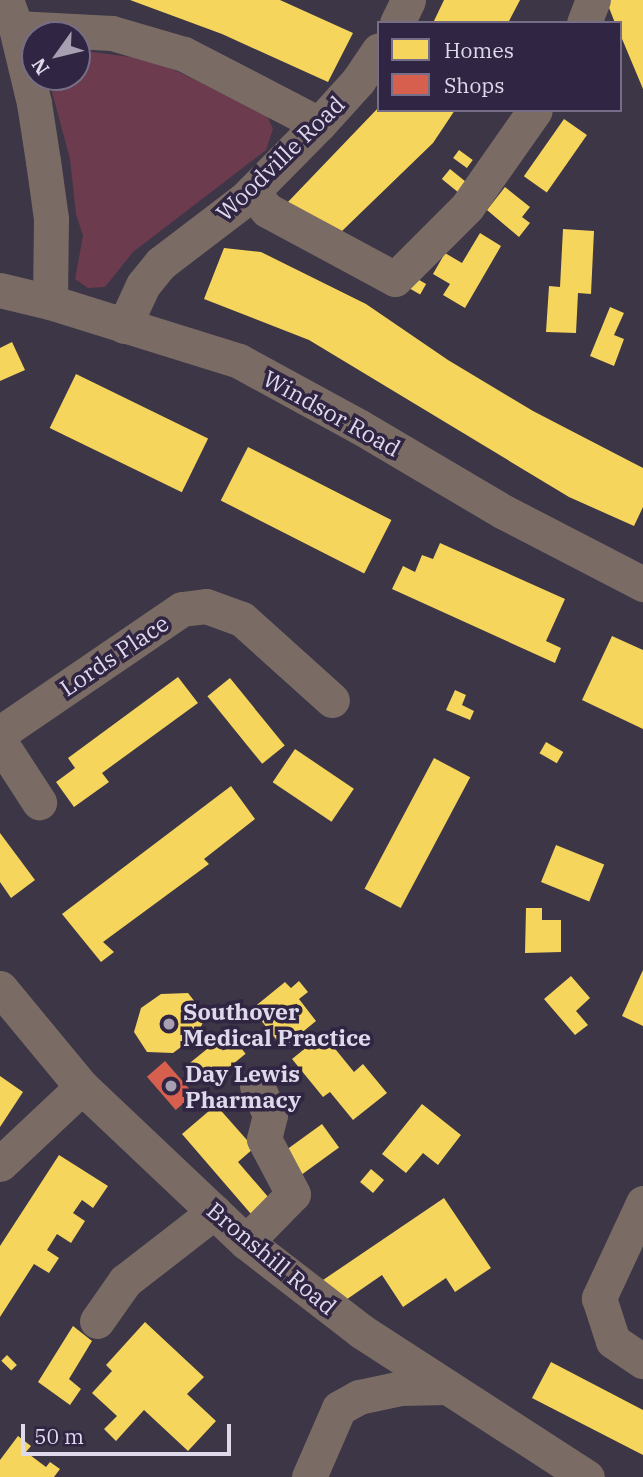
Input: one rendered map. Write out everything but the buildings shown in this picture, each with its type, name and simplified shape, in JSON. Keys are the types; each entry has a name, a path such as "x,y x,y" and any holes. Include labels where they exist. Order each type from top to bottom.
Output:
{"street":[{"path":"398,21 408,0"},
{"path":"584,21 593,0"},
{"path":"50,302 51,219 34,103 11,14 112,33 184,54 319,124"},
{"name":"Woodville Road","path":"124,326 143,285 161,263 252,192 358,81 377,53"},
{"path":"252,192 267,210 395,279 467,208 534,112"},
{"name":"Windsor Road","path":"0,290 50,302 239,361 360,427 504,512 643,584"},
{"name":"Lords Place","path":"0,733 182,609 206,606 242,619 332,700"},
{"path":"0,742 39,803"},
{"name":"Bronshill Road","path":"0,988 82,1087 246,1242 362,1331 587,1477"},
{"path":"246,1242 293,1194 264,1139 270,1115 257,1086"},
{"path":"0,1164 82,1087"},
{"path":"643,1203 599,1298 613,1341 643,1361"},
{"path":"97,1321 125,1282 214,1212"},
{"path":"309,1477 339,1408 359,1397 401,1388 447,1387"}],"shaded area":[{"path":"91,52 153,60 266,113 273,129 266,150 133,252 105,287 88,288 75,279 83,236 76,214 70,159 52,91 91,91"}],"place":[{"name":"Southover Medical Practice","path":"169,1024"},
{"name":"Day Lewis Pharmacy","path":"171,1086"}]}
